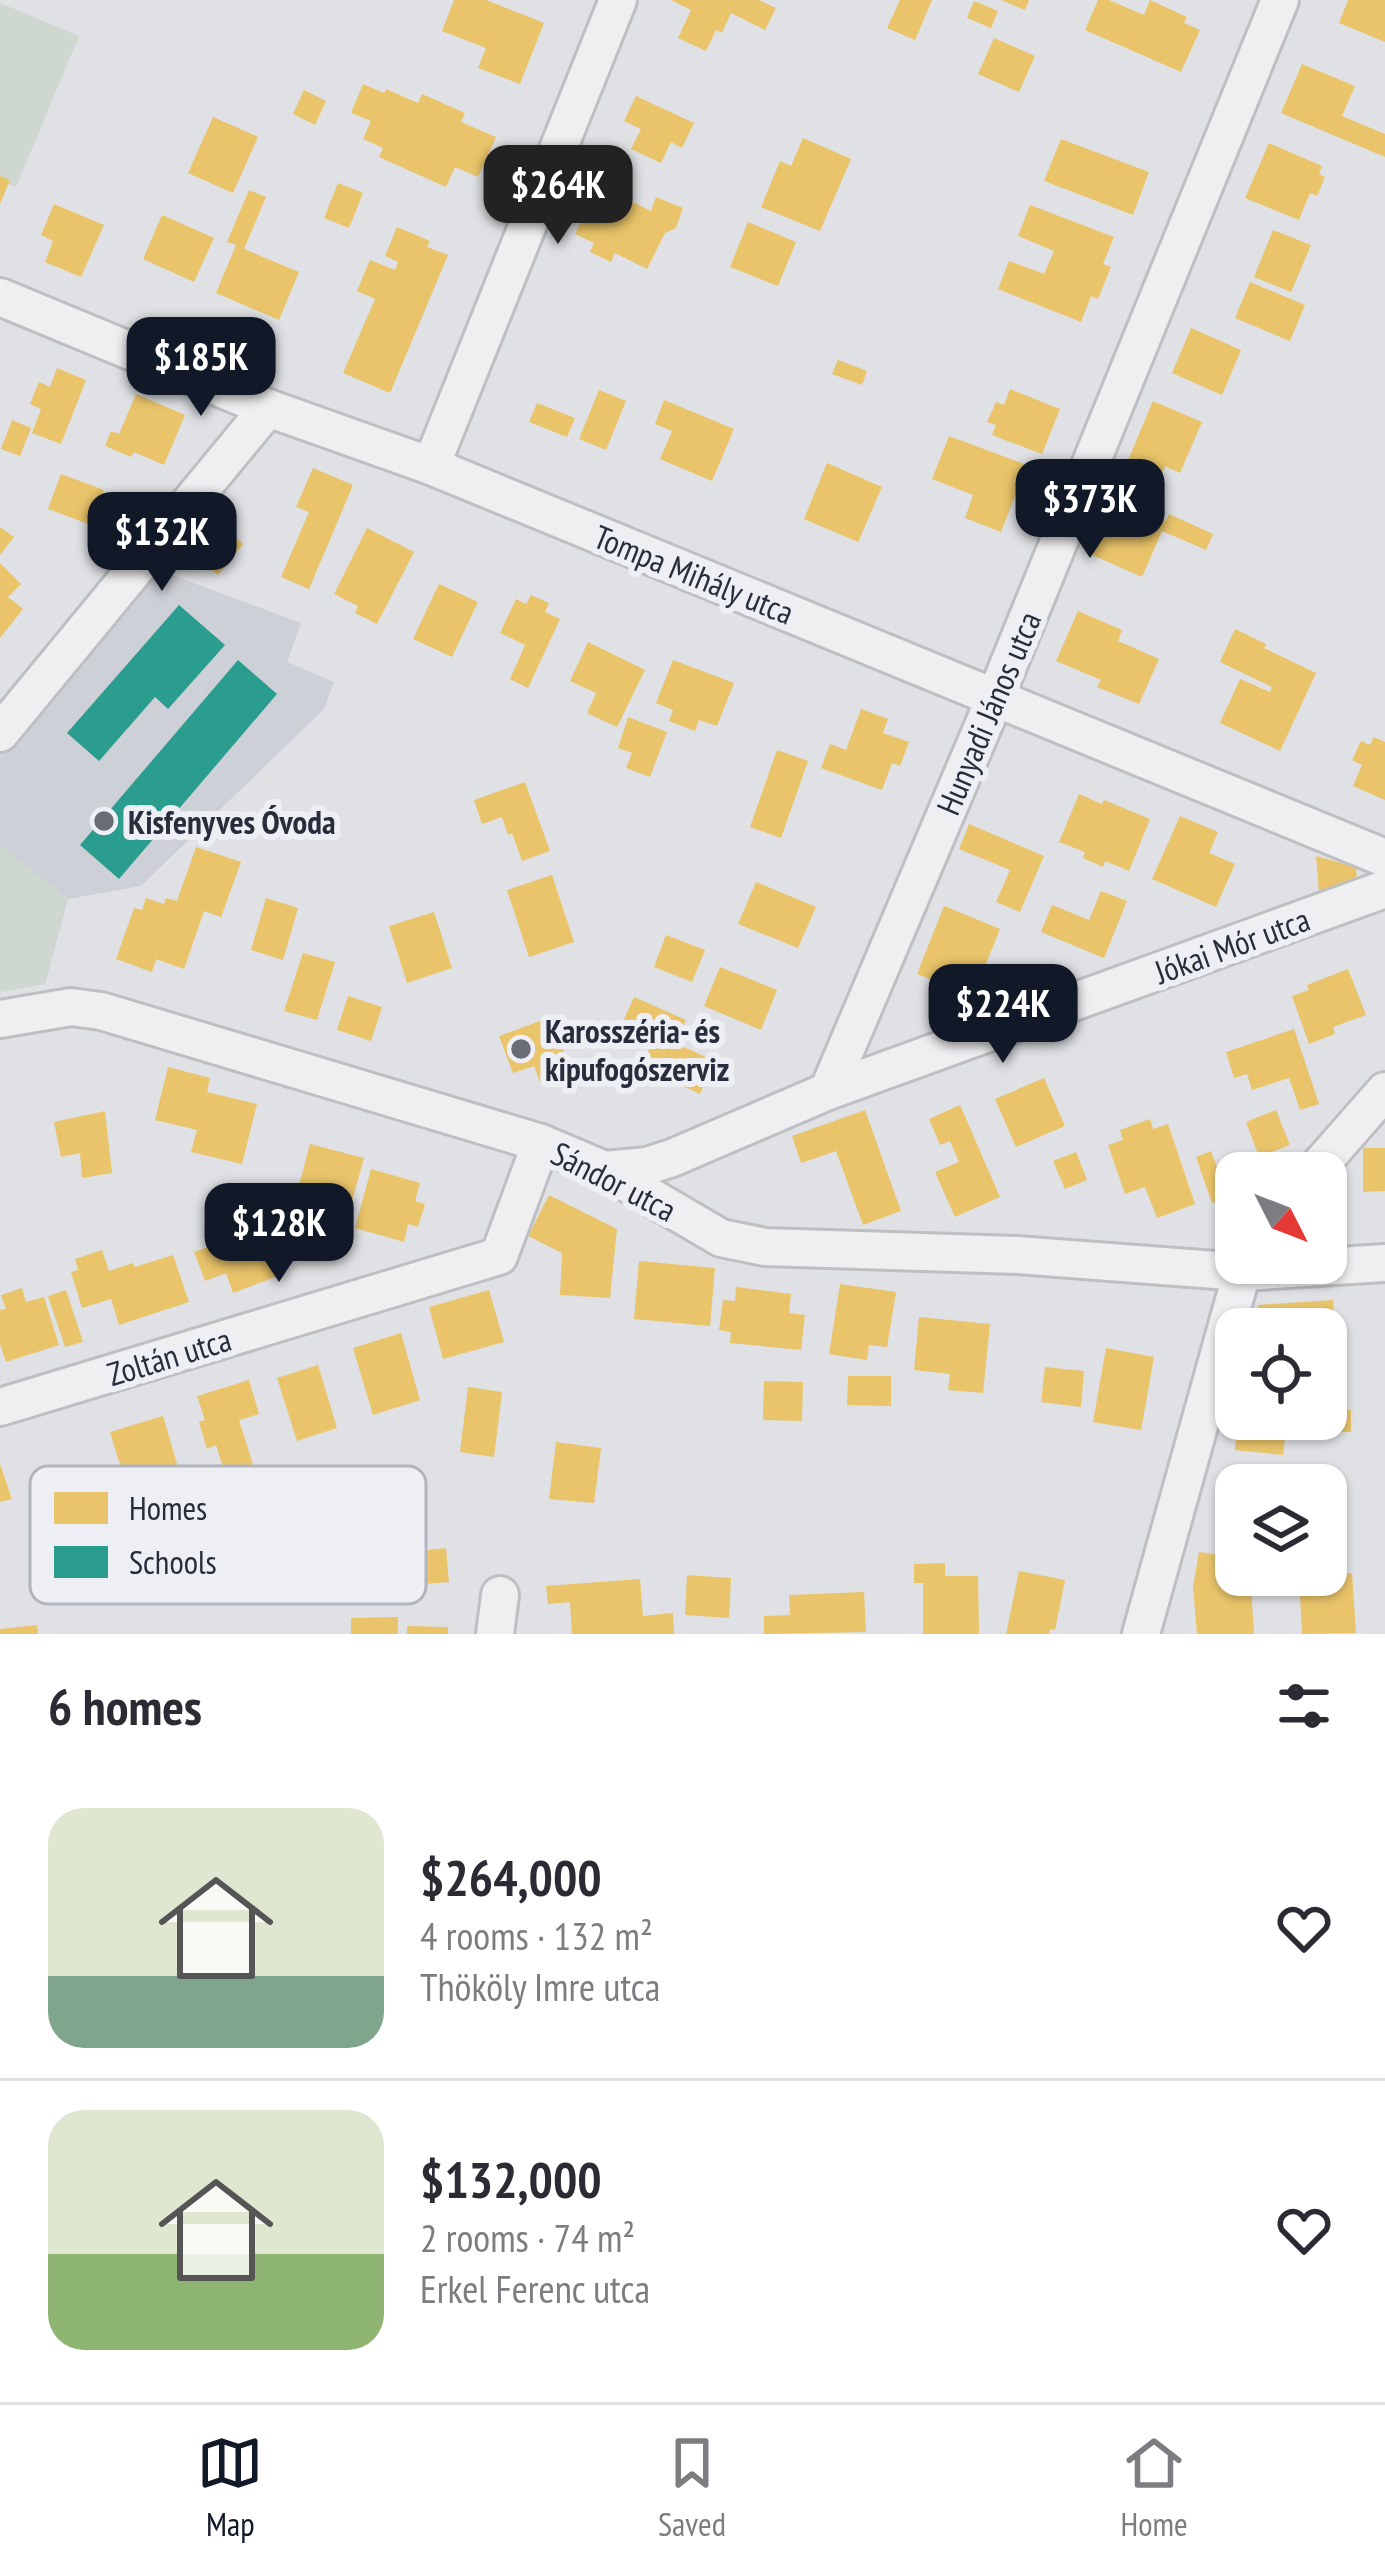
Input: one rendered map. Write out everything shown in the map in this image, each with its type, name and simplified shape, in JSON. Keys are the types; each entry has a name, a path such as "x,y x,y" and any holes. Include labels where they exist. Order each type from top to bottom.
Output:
{"street":[{"path":"431,466 618,0"},
{"name":"Hunyadi János utca","path":"828,1091 995,698 1280,0"},
{"name":"Tompa Mihály utca","path":"0,297 268,408 431,466 1385,858"},
{"path":"0,733 268,408"},
{"name":"Jókai Mór utca","path":"605,1170 672,1158 828,1091 1385,889"},
{"name":"Sándor utca","path":"0,1019 70,1007 101,1011 541,1143 605,1170 722,1238 765,1247 1215,1265"},
{"path":"1331,1152 1385,1091"},
{"name":"Zoltán utca","path":"0,1407 499,1256 541,1143"},
{"name":"Sándor utca","path":"1347,1264 1385,1263"},
{"path":"1141,1634 1239,1284"},
{"path":"495,1634 500,1594"}],"shaded area":[{"path":"0,3 79,36 16,187 0,181"},
{"name":"Kisfenyves Óvoda","path":"156,569 301,623 287,662 334,682 324,709 141,886 68,899 45,984 0,992 0,756"},
{"path":"0,846 67,898 45,984 0,992"}],"building: Homes":[{"path":"454,0 486,0 544,23 520,84 478,68 486,48 442,31"},
{"path":"671,0 759,0 776,8 765,30 731,13 706,51 678,38 691,10"},
{"path":"900,0 932,0 915,40 887,28"},
{"path":"1001,0 1029,0 1025,10"},
{"path":"1098,0 1144,15 1150,0 1187,17 1184,23 1200,30 1181,72 1085,30"},
{"path":"1348,0 1385,0 1385,42 1339,23"},
{"path":"974,1 998,11 991,28 967,18"},
{"path":"994,38 1035,56 1019,92 978,74"},
{"path":"1302,64 1355,86 1342,116 1385,134 1385,157 1281,113"},
{"path":"363,84 418,103 422,94 465,113 461,122 496,137 478,177 455,167 446,187 379,157 383,148 363,139 371,121 351,113"},
{"path":"304,90 326,101 315,125 293,114"},
{"path":"636,96 694,123 682,148 671,142 661,163 631,149 641,129 624,121"},
{"path":"213,117 258,137 233,193 188,173"},
{"path":"803,138 851,159 820,231 761,207 780,161 791,166"},
{"path":"1061,139 1149,172 1133,215 1044,181"},
{"path":"1269,143 1322,166 1319,174 1325,177 1317,196 1310,193 1299,220 1245,198"},
{"path":"0,176 10,180 0,204"},
{"path":"338,183 363,193 349,228 324,218"},
{"path":"598,185 651,211 656,197 683,208 676,228 665,233 647,269 615,253 611,262 590,252 594,243 575,234"},
{"path":"249,190 266,197 244,249 299,272 279,320 216,293 236,245 227,242"},
{"path":"54,204 104,225 81,277 45,262 53,241 41,235"},
{"path":"1030,205 1114,237 1103,264 1111,267 1098,299 1091,296 1081,322 998,289 1009,261 1044,274 1054,251 1018,236"},
{"path":"162,215 214,238 194,282 143,259"},
{"path":"748,222 796,242 778,286 730,267"},
{"path":"397,227 430,241 427,247 448,255 390,393 343,373 375,299 357,291 370,260 395,270 398,262 385,256"},
{"path":"1273,230 1311,245 1291,292 1254,277"},
{"path":"1250,282 1305,305 1290,341 1235,318"},
{"path":"1191,328 1241,350 1222,395 1172,373"},
{"path":"838,360 867,371 862,385 832,374"},
{"path":"57,368 86,380 61,444 32,433 41,409 30,404 39,382 50,387"},
{"path":"1010,389 1060,409 1042,454 992,435 996,425 987,422 996,402 1004,405"},
{"path":"599,390 626,401 606,450 579,439"},
{"path":"136,394 185,415 164,465 105,446 111,431 119,434"},
{"path":"664,400 734,429 712,481 660,459 672,431 655,424"},
{"path":"1153,401 1202,422 1180,473 1165,466 1160,479 1126,465"},
{"path":"537,403 575,418 567,437 529,422"},
{"path":"12,420 31,428 20,456 1,449"},
{"path":"949,436 1027,465 1001,532 965,518 973,495 932,479"},
{"path":"827,463 882,487 858,542 804,519"},
{"path":"313,468 353,485 309,589 281,577 309,512 296,507"},
{"path":"61,474 104,490 91,525 48,509"},
{"path":"1114,498 1166,521 1169,514 1213,534 1206,550 1162,531 1142,577 1090,554"},
{"path":"215,521 243,544 218,575 189,553"},
{"path":"0,527 14,537 0,555"},
{"path":"367,528 414,552 377,624 355,613 358,606 334,594"},
{"path":"0,563 21,584 8,597 23,609 0,638"},
{"path":"439,584 478,602 452,657 413,639"},
{"path":"531,595 549,603 545,612 560,619 528,688 510,679 525,645 500,633 516,599 526,604"},
{"path":"1078,611 1122,630 1118,641 1159,659 1139,704 1097,687 1101,680 1056,661"},
{"path":"1235,629 1316,673 1280,751 1220,723 1240,679 1270,692 1272,687 1220,662"},
{"path":"588,642 645,670 617,727 587,713 596,693 570,681"},
{"path":"673,660 734,683 717,726 699,720 695,731 669,721 673,710 656,703"},
{"path":"861,709 888,719 883,733 909,742 900,766 892,763 882,790 821,768 830,744 846,750"},
{"path":"628,717 667,732 650,777 626,768 632,753 618,748"},
{"path":"1374,737 1385,742 1385,800 1353,786 1362,765 1352,760 1361,741 1370,745"},
{"path":"777,750 808,761 781,838 750,827"},
{"path":"525,782 550,851 522,861 502,817 482,824 474,800"},
{"path":"1079,794 1150,819 1129,871 1105,861 1103,867 1083,858 1085,852 1059,842"},
{"path":"1180,816 1218,832 1209,853 1235,864 1216,907 1152,879"},
{"path":"969,824 1044,856 1020,912 996,902 1010,870 959,849"},
{"path":"196,847 241,862 221,917 204,911 184,969 156,959 152,972 116,959 134,908 142,910 146,898 164,904 166,898 177,901"},
{"path":"1316,856 1356,867 1357,881 1319,892"},
{"path":"552,875 574,942 529,957 507,890"},
{"path":"756,882 816,907 798,948 738,924"},
{"path":"1101,891 1127,901 1104,958 1041,932 1052,905 1089,920"},
{"path":"266,898 298,908 283,960 251,950"},
{"path":"944,906 1000,929 973,996 917,974"},
{"path":"434,912 452,968 407,983 389,926"},
{"path":"666,935 705,950 692,982 654,967"},
{"path":"303,953 335,962 317,1020 284,1011"},
{"path":"720,967 777,990 761,1030 704,1006"},
{"path":"1348,969 1366,1015 1333,1027 1335,1034 1309,1044 1292,996"},
{"path":"348,996 382,1007 371,1041 337,1030"},
{"path":"634,997 686,1020 675,1043 715,1061 700,1094 641,1067 653,1041 621,1026"},
{"path":"551,1017 571,1071 540,1082 534,1066 513,1073 499,1036"},
{"path":"1294,1029 1319,1104 1300,1110 1289,1078 1252,1090 1247,1074 1234,1078 1226,1052"},
{"path":"168,1067 210,1078 207,1092 257,1104 242,1164 191,1152 197,1130 155,1120"},
{"path":"1044,1078 1065,1126 1016,1147 995,1099"},
{"path":"960,1105 1000,1197 955,1217 935,1172 959,1162 950,1141 940,1145 929,1119"},
{"path":"865,1110 901,1211 863,1225 836,1151 801,1163 792,1136"},
{"path":"1276,1110 1290,1145 1257,1152 1246,1122"},
{"path":"105,1111 112,1173 82,1178 80,1153 61,1157 54,1122"},
{"path":"1150,1119 1153,1129 1168,1124 1195,1204 1157,1218 1145,1187 1125,1194 1108,1145 1123,1140 1120,1130"},
{"path":"310,1144 364,1158 348,1215 295,1200"},
{"path":"1363,1148 1385,1148 1385,1191 1363,1192"},
{"path":"1211,1151 1215,1202 1212,1203 1196,1157"},
{"path":"1076,1152 1087,1180 1065,1189 1053,1161"},
{"path":"371,1169 420,1183 415,1201 425,1204 418,1227 408,1224 404,1242 355,1228"},
{"path":"549,1195 617,1229 610,1298 560,1295 562,1253 528,1236"},
{"path":"257,1220 278,1276 233,1293 226,1273 205,1281 194,1252 219,1243 216,1236"},
{"path":"288,1223 299,1254 281,1260 271,1229"},
{"path":"102,1250 109,1271 173,1255 189,1302 119,1325 111,1299 82,1308 71,1272 78,1270 75,1259"},
{"path":"639,1261 715,1268 710,1326 634,1319"},
{"path":"840,1284 896,1292 887,1347 869,1345 867,1360 829,1354"},
{"path":"736,1287 791,1294 789,1313 805,1315 801,1350 730,1343 731,1332 719,1330 723,1300 735,1301"},
{"path":"22,1288 26,1302 44,1297 59,1345 6,1362 0,1344 0,1310 6,1309 1,1295"},
{"path":"66,1290 83,1342 65,1347 48,1296"},
{"path":"489,1290 504,1342 443,1359 429,1307"},
{"path":"1333,1300 1334,1308 1258,1308"},
{"path":"919,1317 990,1324 983,1393 948,1390 950,1374 914,1370"},
{"path":"401,1333 420,1400 373,1415 353,1348"},
{"path":"1106,1348 1154,1357 1141,1430 1093,1422"},
{"path":"318,1365 337,1428 297,1441 277,1378"},
{"path":"1045,1367 1084,1371 1081,1407 1041,1402"},
{"path":"848,1376 891,1376 891,1406 847,1405"},
{"path":"249,1380 259,1414 239,1420 253,1466 223,1466 216,1445 207,1449 197,1396"},
{"path":"764,1381 803,1382 802,1421 763,1420"},
{"path":"468,1387 502,1392 494,1457 460,1452"},
{"path":"163,1416 178,1466 120,1466 110,1432"},
{"path":"1236,1440 1285,1440 1283,1455 1235,1450"},
{"path":"556,1442 601,1448 594,1503 549,1499"},
{"path":"0,1464 12,1499 0,1502"},
{"path":"446,1548 449,1582 426,1584 426,1550"},
{"path":"1199,1552 1215,1554 1215,1596 1252,1596 1254,1634 1197,1634 1193,1587"},
{"path":"945,1563 945,1576 978,1576 979,1634 923,1634 923,1583 914,1583 914,1564"},
{"path":"1019,1571 1065,1580 1055,1630 1050,1629 1049,1634 1006,1634"},
{"path":"1347,1573 1352,1573 1356,1633 1302,1634 1300,1596 1347,1596"},
{"path":"687,1575 731,1578 729,1618 685,1615"},
{"path":"640,1579 643,1616 673,1613 674,1634 572,1634 570,1602 548,1604 546,1586"},
{"path":"864,1592 866,1632 764,1634 764,1616 790,1615 789,1595"},
{"path":"398,1617 398,1634 351,1634 351,1618"},
{"path":"37,1625 38,1634 0,1634 0,1629"},
{"path":"407,1626 448,1627 448,1634 407,1634"}],"building: Schools":[{"path":"179,605 225,645 168,709 155,697 99,761 67,733"},
{"path":"238,660 277,694 119,879 80,845"}],"place":[{"name":"Kisfenyves Óvoda","path":"104,821"},
{"name":"Karosszéria- és kipufogószerviz","path":"521,1049"}]}
